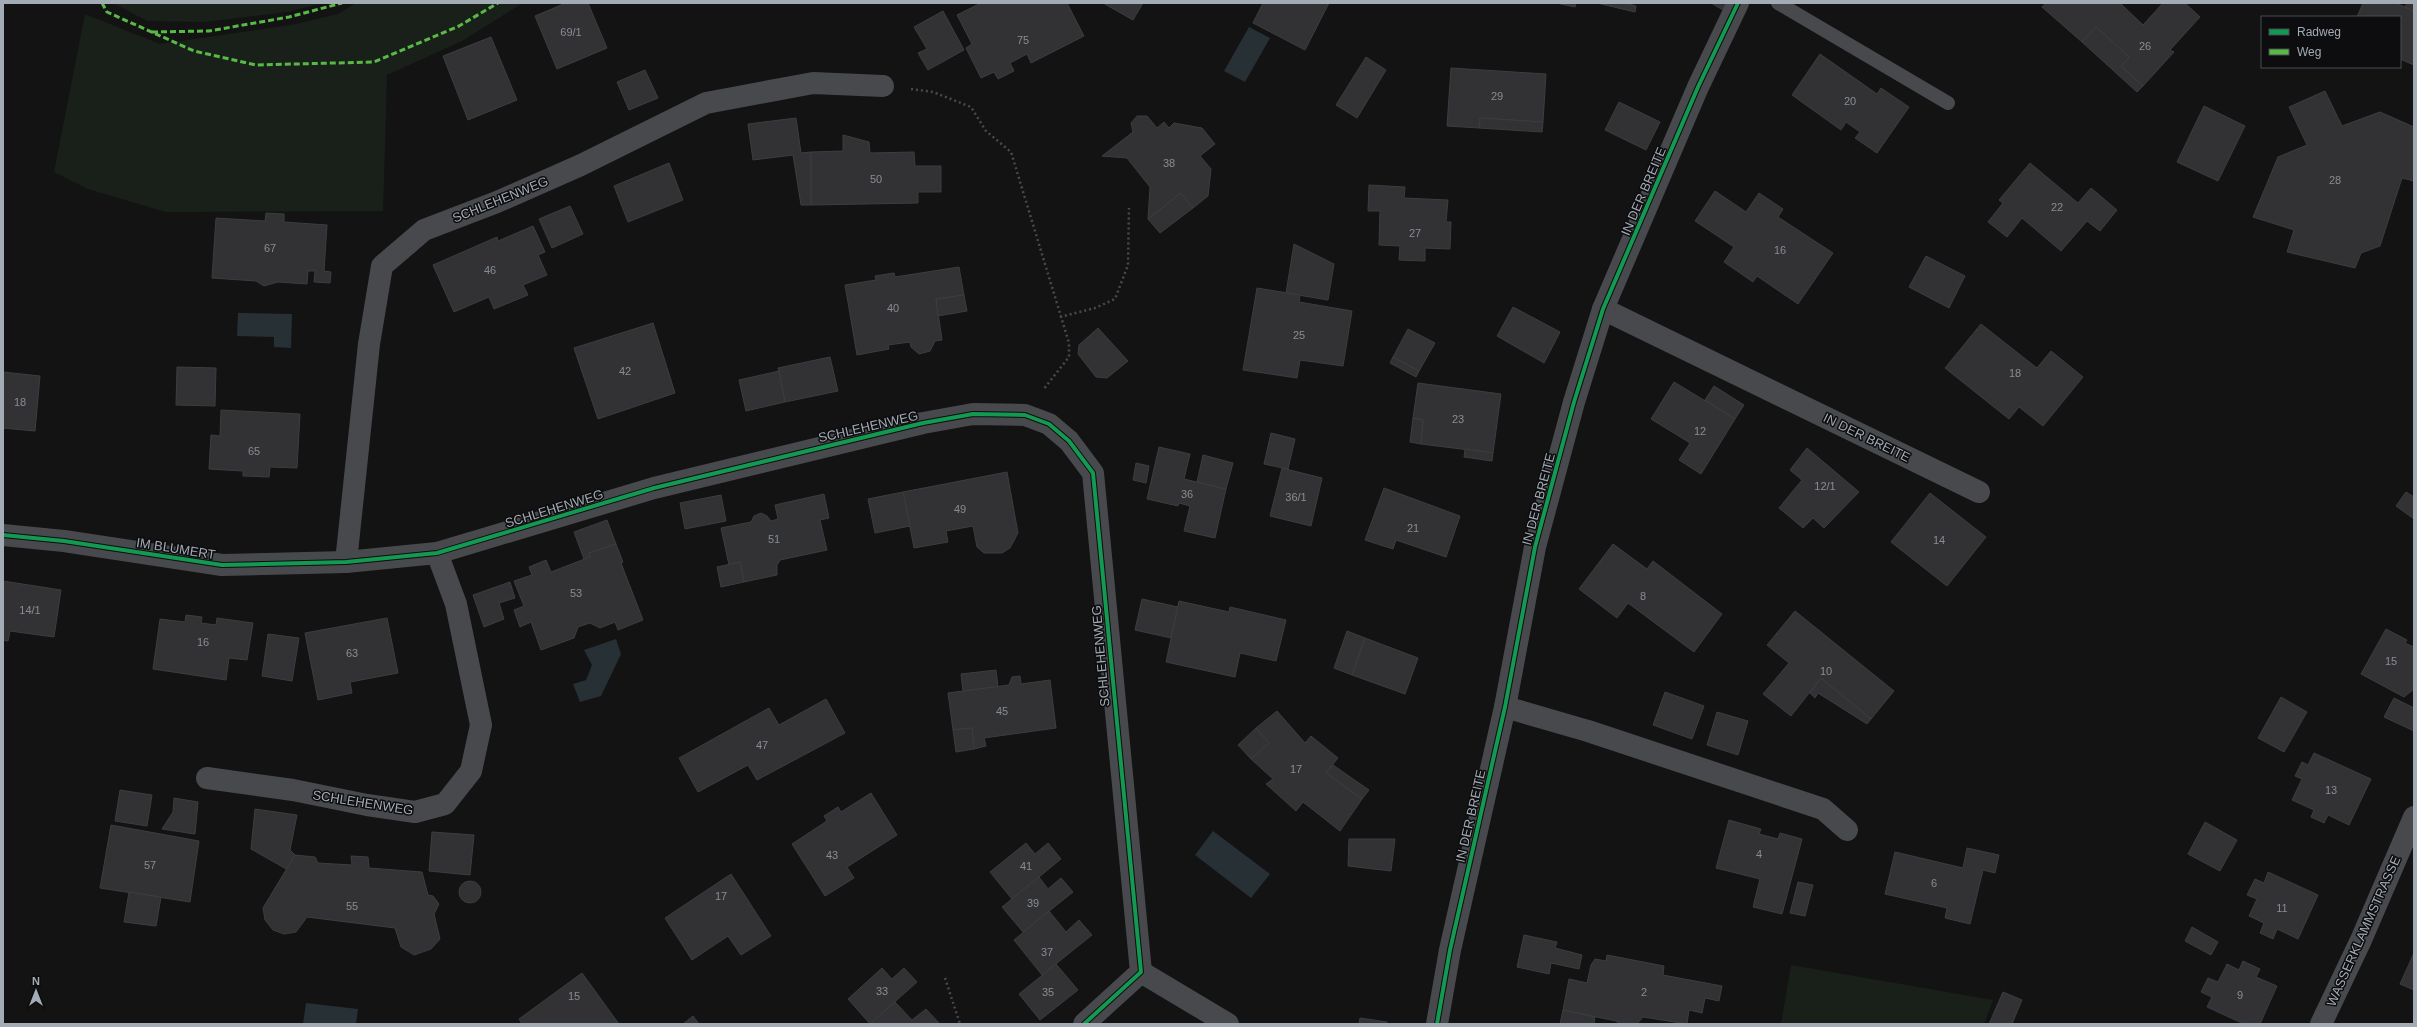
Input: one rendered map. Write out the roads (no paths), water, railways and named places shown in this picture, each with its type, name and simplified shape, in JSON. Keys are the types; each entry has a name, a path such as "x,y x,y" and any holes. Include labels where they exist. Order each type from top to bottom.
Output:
{"street":[{"name":"IN DER BREITE","path":"1437,1024 1450,950 1505,707 1535,547 1574,402 1603,309 1698,87 1738,3"},
{"name":"SCHLEHENWEG","path":"883,86 813,83 706,103 581,165 497,202 424,230 382,266 369,344 346,562 437,553 654,488 923,423 973,414 1025,415 1049,424 1064,436 1093,473 1141,972"},
{"name":"IN DER BREITE","path":"1603,309 1979,492"},
{"name":"IM BLUMERT","path":"3,535 64,541 222,565 346,562"},
{"name":"SCHLEHENWEG","path":"207,778 293,790 415,812 445,804 471,771 481,725 456,604 437,553"},
{"path":"1505,707 1588,731 1824,809 1846,830"},
{"name":"WASSERKLAMMSTRASSE","path":"2321,1024 2361,940 2414,817"},
{"path":"1084,1024 1141,972 1228,1024"}],"lane":[{"path":"1778,3 1948,103"}]}
